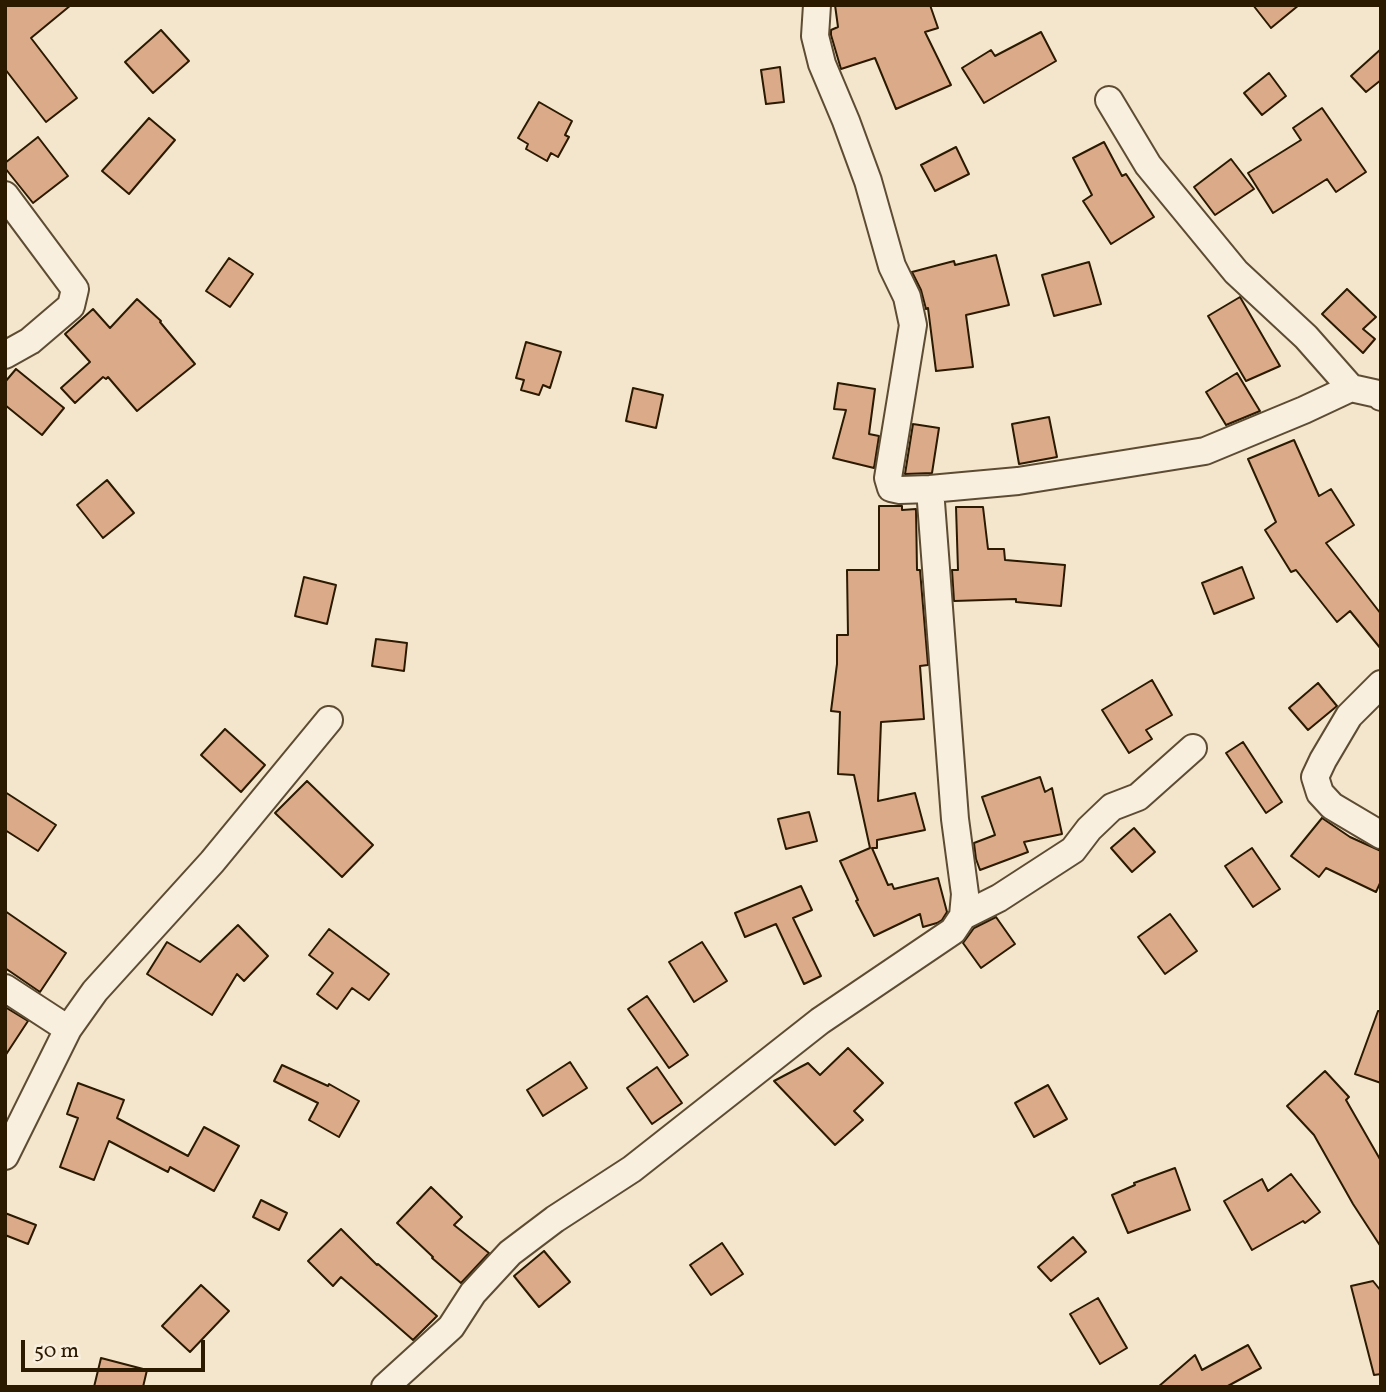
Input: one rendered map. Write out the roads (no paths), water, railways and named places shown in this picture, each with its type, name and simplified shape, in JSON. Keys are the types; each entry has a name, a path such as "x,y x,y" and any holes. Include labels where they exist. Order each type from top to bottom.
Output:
{"street":[{"path":"817,5 816,36 822,64 868,181 892,267 906,296 914,325 888,478 891,488 930,489 1018,481 1205,451 1351,388"},
{"path":"1109,100 1149,165 1236,272 1306,337 1351,388 1381,397"},
{"path":"5,195 75,289 71,306 30,341 5,355"},
{"path":"385,1387 451,1327 473,1293 510,1253 555,1219 632,1169 820,1021 953,931 963,916 965,894 955,819 930,489"},
{"path":"1381,684 1349,716 1315,777 1320,793 1332,806 1381,835"},
{"path":"5,1156 68,1029 95,991 212,862 329,720"},
{"path":"963,916 999,898 1073,850 1089,829 1112,807 1138,797 1193,748"},
{"path":"5,988 68,1029"}]}
